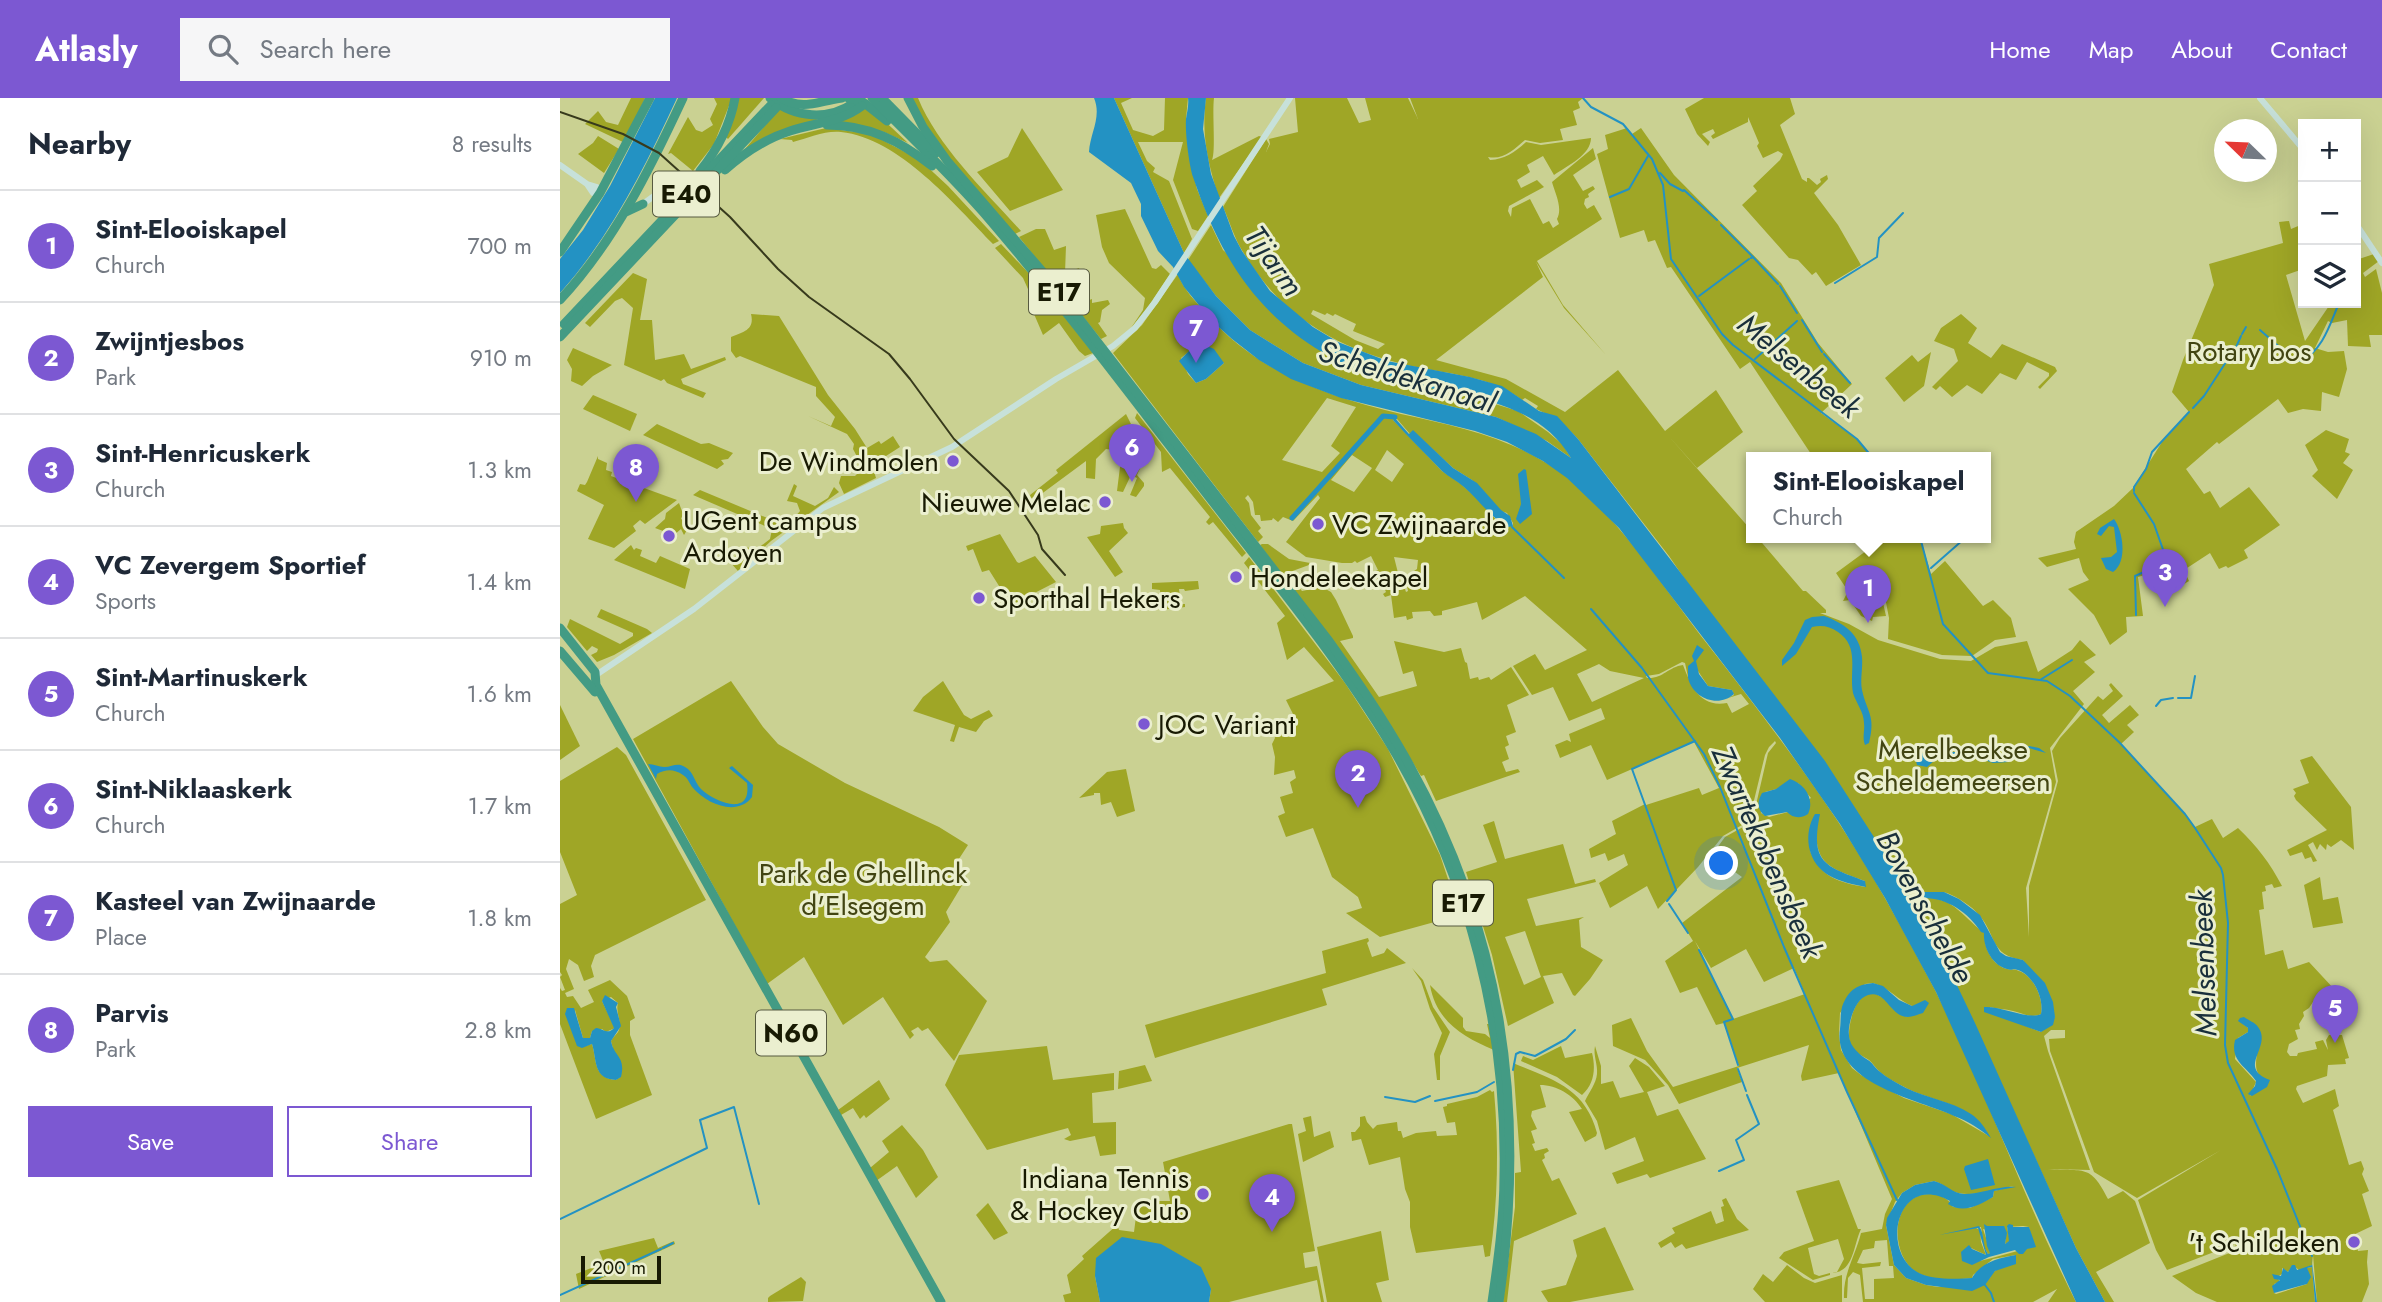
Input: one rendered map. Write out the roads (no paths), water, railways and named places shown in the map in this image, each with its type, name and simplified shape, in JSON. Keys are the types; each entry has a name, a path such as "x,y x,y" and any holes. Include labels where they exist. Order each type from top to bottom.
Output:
{"highway":[{"path":"560,252 608,180 650,98"},
{"path":"560,300 593,260 623,214 683,98"},
{"path":"686,189 716,150 729,123 734,98"},
{"path":"781,98 805,106 842,98"},
{"name":"E17","path":"872,98 957,179 1005,233 1109,361 1258,556 1321,644 1394,752 1431,823 1467,916 1493,1021 1503,1106 1503,1207 1492,1302"},
{"path":"908,98 923,127 957,179"},
{"path":"602,283 686,189 771,103 806,114 821,115 836,112 859,100 881,104 938,170"},
{"path":"698,190 757,145 784,133 845,117 855,102"},
{"name":"E40","path":"560,337 698,190 771,103"},
{"name":"E40","path":"560,328 771,103"},
{"path":"813,125 846,126 879,134 906,146 938,170 957,179"},
{"path":"592,206 595,190 608,180"},
{"path":"623,214 643,204"},
{"name":"E17","path":"1258,556 1337,652 1391,732 1438,821 1471,905 1496,1001 1510,1106 1510,1199 1499,1302"},
{"name":"N60","path":"560,628 593,677 625,740 935,1302"},
{"name":"N60","path":"560,651 583,680 593,677"},
{"name":"N60","path":"625,740 942,1302"}],"main road":[{"path":"593,677 694,609 823,508 960,442 1056,379 1122,340 1144,318 1290,98"},
{"path":"2260,98 2298,143"},
{"path":"560,164 595,190"},
{"path":"643,204 669,185 675,174"},
{"path":"2361,232 2382,263"}],"water":[{"path":"655,98 677,98 626,200 595,248 560,293 560,259 583,230 610,186"},
{"name":"Scheldekanaal","path":"1094,98 1114,98 1184,253 1216,296 1250,330 1303,363 1361,385 1496,417 1536,434 1571,458 1555,437 1534,420 1511,409 1485,400 1365,373 1322,352 1276,317 1257,298 1226,254 1203,204 1189,157 1186,125 1188,98 1206,98 1203,129 1211,174 1234,236 1270,291 1313,327 1338,342 1387,361 1502,386 1539,411 1557,416 1578,439 1825,761 1901,879 1944,958 2076,1248 2105,1302 2076,1302 1936,992 1885,898 1840,824 1780,738 1619,528 1567,478 1543,461 1507,442 1475,431 1341,398 1291,379 1259,360 1232,339 1212,321 1184,287 1173,267 1158,251 1141,216 1141,204 1131,183 1089,152 1097,112"},
{"path":"1203,344 1214,349 1224,363 1206,379 1196,383 1179,361 1191,349"},
{"path":"1395,418 1409,434 1413,430 1453,468 1477,483 1501,510 1510,516 1513,526 1508,527 1502,523 1464,487 1442,471 1393,420"},
{"path":"1524,469 1532,514 1520,524 1516,519 1521,504 1518,474"},
{"path":"2114,519 2120,531 2122,554 2118,567 2113,572 2106,569 2101,558 2111,557 2117,552 2114,527 2109,526 2101,536 2097,534 2100,528"},
{"path":"1824,616 1850,631 1861,649 1862,690 1872,726 1869,743 1865,745 1864,719 1853,693 1851,652 1845,638 1828,627 1812,627 1796,654 1782,666 1782,660 1805,620"},
{"path":"1697,645 1704,650 1696,661 1699,674 1708,686 1732,690 1734,694 1728,698 1714,701 1707,699 1691,685 1688,666 1694,661 1692,656"},
{"path":"2029,746 2046,753 2029,748 2009,762 1993,763 1973,756 1936,757 1927,767 1917,765 1916,761 1920,754 1925,752 1969,752 2004,760"},
{"path":"648,764 682,766 688,769 707,794 723,802 738,804 744,801 747,794 747,783 729,768 732,766 753,785 752,797 738,806 722,806 699,794 683,775 676,772 660,772 656,779"},
{"path":"1790,779 1800,784 1807,793 1810,803 1808,814 1797,817 1787,812 1765,816 1759,806 1762,793 1776,789"},
{"path":"1815,814 1820,814 1817,830 1819,853 1831,866 1865,881 1866,887 1838,880 1817,865 1812,857 1808,838"},
{"path":"1944,892 1959,899 1980,915 2000,952 2023,960 2045,983 2053,1002 2053,1025 2041,1032 1984,1012 1984,1007 1991,1007 2036,1015 2041,1014 2042,1008 2037,989 2029,977 2018,970 2002,967 1993,960 1987,949 1984,933 1970,918 1948,903 1922,898 1920,894"},
{"path":"1873,983 1883,986 1899,1000 1912,1006 1925,1000 1929,1003 1923,1013 1908,1017 1897,1013 1879,996 1865,996 1856,1006 1850,1023 1850,1041 1856,1051 1896,1082 1971,1114 1991,1138 1964,1120 1880,1087 1849,1063 1841,1048 1842,1007 1853,990"},
{"path":"605,995 618,1003 616,1007 621,1026 611,1041 622,1065 621,1077 616,1080 603,1076 600,1072 592,1044 582,1048 577,1046 565,1014 567,1008 574,1008 583,1038 590,1038 596,1028 610,1031 614,1028 602,1001"},
{"path":"2244,1017 2257,1026 2261,1034 2256,1069 2260,1075 2270,1080 2267,1087 2252,1096 2248,1094 2256,1081 2240,1063 2234,1047 2235,1040 2248,1032 2248,1028 2238,1021"},
{"path":"1988,1159 1995,1185 1971,1190 1965,1166"},
{"path":"1934,1181 1964,1194 2016,1187 1994,1191 1993,1197 1965,1208 1954,1207 1948,1204 1950,1201 1932,1195 1917,1197 1906,1205 1897,1234 1907,1263 1924,1275 1952,1279 1972,1278 1985,1264 2016,1255 2016,1264 1995,1271 1985,1285 1972,1291 1926,1285 1906,1278 1894,1265 1887,1218 1902,1193 1915,1185"},
{"path":"1984,1224 2004,1226 2007,1233 2005,1244 2009,1241 2009,1224 2013,1227 2029,1227 2036,1247 2027,1249 2023,1254 2015,1250 1972,1265 1962,1261 1961,1252 1969,1245 1986,1255 1978,1228 1939,1235 1979,1226 1988,1254 1990,1253"},
{"path":"1122,1237 1161,1244 1201,1267 1211,1289 1209,1302 1100,1302 1095,1276 1096,1258"},
{"path":"2311,1255 2317,1302 2312,1267 2307,1268 2311,1277 2307,1284 2274,1293 2272,1286 2280,1280 2274,1279 2272,1274 2281,1276 2283,1268 2288,1272 2292,1265 2295,1265 2297,1270 2312,1265"}],"waterway":[{"name":"Melsenbeek","path":"1583,98 1591,107 1623,124 1652,159 1663,185 1671,259 1722,334 1857,439 1868,452"},
{"path":"1610,197 1629,189 1648,156"},
{"path":"1660,173 1670,184 1683,191"},
{"path":"1684,190 1717,220"},
{"path":"1835,283 1877,257 1879,238 1903,213"},
{"path":"1721,225 1753,257"},
{"path":"1751,258 1753,257 1778,284"},
{"path":"1699,296 1749,259"},
{"path":"1780,286 1797,313"},
{"path":"2260,330 2292,358 2301,361 2320,343 2337,308"},
{"path":"1802,320 1822,352"},
{"path":"1755,359 1797,321"},
{"name":"Melsenbeek","path":"2242,334 2246,327"},
{"path":"2193,408 2204,396 2241,336"},
{"path":"1824,354 1850,383"},
{"name":"Tijarm","path":"1520,406 1539,417"},
{"path":"2134,491 2152,452 2189,412"},
{"path":"1292,518 1383,416 1395,417"},
{"path":"2134,493 2154,524 2166,558 2164,563 2135,576 2136,615"},
{"name":"Zwartekobensbeek","path":"1512,527 1564,578"},
{"name":"Melsenbeek","path":"1922,543 1943,624 1988,673 2047,681 2070,696 2120,743 2185,814 2221,868 2228,923 2225,1045 2228,1063 2277,1169 2312,1256"},
{"path":"1931,568 1959,543"},
{"name":"Zwartekobensbeek","path":"1591,609 1642,668 1704,754 1720,787 1784,947 1897,1200"},
{"path":"2040,680 2072,660"},
{"path":"2178,698 2191,698 2195,676"},
{"path":"2156,706 2161,700 2173,698"},
{"path":"1667,901 1676,890 1632,769 1695,741"},
{"path":"1669,904 1688,933"},
{"path":"1699,950 1733,1019 1724,1022 1738,1065"},
{"path":"1513,1070 1516,1054 1520,1052 1535,1056 1566,1039 1575,1030"},
{"path":"1738,1069 1746,1091"},
{"path":"1435,1101 1477,1092 1494,1082"},
{"path":"1719,1171 1744,1160 1736,1140 1759,1124 1747,1095"},
{"path":"1385,1097 1415,1102 1430,1096"},
{"path":"560,1219 707,1148 700,1120 734,1107 759,1204"},
{"path":"663,1248 673,1243"},
{"path":"560,1295 661,1249"},
{"path":"1985,1285 1994,1302"}],"tram line":[{"path":"560,112 623,134 659,153 730,217 778,269 809,297 889,354 954,439 1009,491 1038,535 1042,549 1065,575"}],"place":[{"name":"Kasteel van Zwijnaarde","path":"1196,363"},
{"name":"De Windmolen","path":"953,461"},
{"name":"Sint-Niklaaskerk","path":"1132,482"},
{"name":"Parvis","path":"636,502"},
{"name":"Nieuwe Melac","path":"1105,502"},
{"name":"VC Zwijnaarde","path":"1318,524"},
{"name":"UGent campus Ardoyen","path":"669,536"},
{"name":"Hondeleekapel","path":"1236,577"},
{"name":"Sporthal Hekers","path":"979,598"},
{"name":"Sint-Henricuskerk","path":"2165,607"},
{"name":"Sint-Elooiskapel","path":"1868,623"},
{"name":"JOC Variant","path":"1144,724"},
{"name":"Zwijntjesbos","path":"1358,808"},
{"name":"Sint-Martinuskerk","path":"2335,1043"},
{"name":"Indiana Tennis & Hockey Club","path":"1203,1194"},
{"name":"VC Zevergem Sportief","path":"1272,1232"},
{"name":"'t Schildeken","path":"2354,1242"}],"park label":[{"name":"Rotary bos","path":"2249,351"},
{"name":"Merelbeekse Scheldemeersen","path":"1953,765"},
{"name":"Park de Ghellinck d'Elsegem","path":"863,889"}],"water label":[{"name":"Bovenschelde","path":"1925,907"}]}
